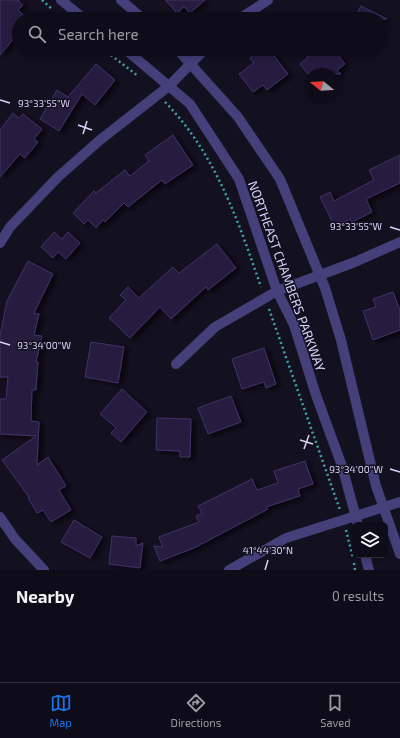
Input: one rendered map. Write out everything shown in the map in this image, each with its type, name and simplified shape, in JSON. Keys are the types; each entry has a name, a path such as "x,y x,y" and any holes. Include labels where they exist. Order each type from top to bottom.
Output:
{"street":[{"path":"61,0 76,12"},
{"path":"121,0 135,12"},
{"path":"250,12 268,0"},
{"name":"NORTHEAST CHAMBERS PARKWAY","path":"133,56 190,104 239,179 276,290 294,325 316,396 342,466 357,520"},
{"name":"NORTHEAST CHAMBERS PARKWAY","path":"184,56 238,117 280,179 319,275 341,340 360,425 383,506 400,554"},
{"path":"0,243 10,227 58,177 100,140 169,86 198,56"},
{"path":"176,364 215,327 276,290 355,262 400,242"},
{"path":"229,570 286,538 357,520 383,506 400,502"},
{"path":"0,517 15,539 44,570"},
{"path":"366,558 369,570"}],"building":[{"path":"0,0 18,0 23,5 18,10 20,12 12,12 12,40 0,55"},
{"path":"165,0 205,0 191,12 189,12 184,7 176,12"},
{"path":"361,6 373,12 358,12"},
{"path":"253,56 274,56 288,74 267,90 263,85 253,92 239,74 254,63 250,58"},
{"path":"307,56 339,56 345,64 340,68 304,69 300,64 308,57"},
{"path":"96,64 115,80 95,105 82,94 59,131 40,119 57,90 68,97"},
{"path":"13,113 19,118 23,114 42,129 34,139 38,142 25,158 20,154 0,177 0,130"},
{"path":"173,135 193,165 165,184 162,180 128,207 124,203 105,222 103,220 96,228 88,220 84,224 73,213 94,191 96,193 125,170 130,176 149,161 145,155"},
{"path":"400,155 400,183 366,199 372,212 352,222 350,219 335,227 320,197 330,192 334,201 374,180 369,170"},
{"path":"54,232 62,239 68,232 80,243 66,259 58,252 53,258 41,247"},
{"path":"217,244 236,268 208,290 206,287 171,319 160,307 130,338 109,318 126,300 120,295 128,287 139,298 173,267 179,273"},
{"path":"28,261 53,274 34,313 39,314 34,335 42,336 36,362 38,362 36,390 32,390 31,421 39,422 37,465 48,457 66,486 59,490 71,510 51,522 43,510 37,513 28,498 29,497 2,460 36,436 0,434 0,399 6,399 8,377 0,377 0,336 7,301"},
{"path":"393,292 400,310 400,330 373,340 363,311 376,307 373,299"},
{"path":"91,342 124,347 118,383 85,377"},
{"path":"264,348 276,384 266,388 264,382 242,389 232,359"},
{"path":"122,389 147,412 121,442 111,433 116,428 100,414"},
{"path":"231,396 241,422 208,434 198,408"},
{"path":"157,418 191,419 190,457 180,457 180,451 156,450"},
{"path":"305,461 313,484 298,489 300,496 266,507 268,509 194,548 160,561 154,546 163,547 159,537 199,522 196,516 202,513 198,506 252,479 257,490 278,483 274,471"},
{"path":"74,520 102,537 90,558 61,542"},
{"path":"112,536 136,538 136,546 143,543 140,568 109,564"}]}
